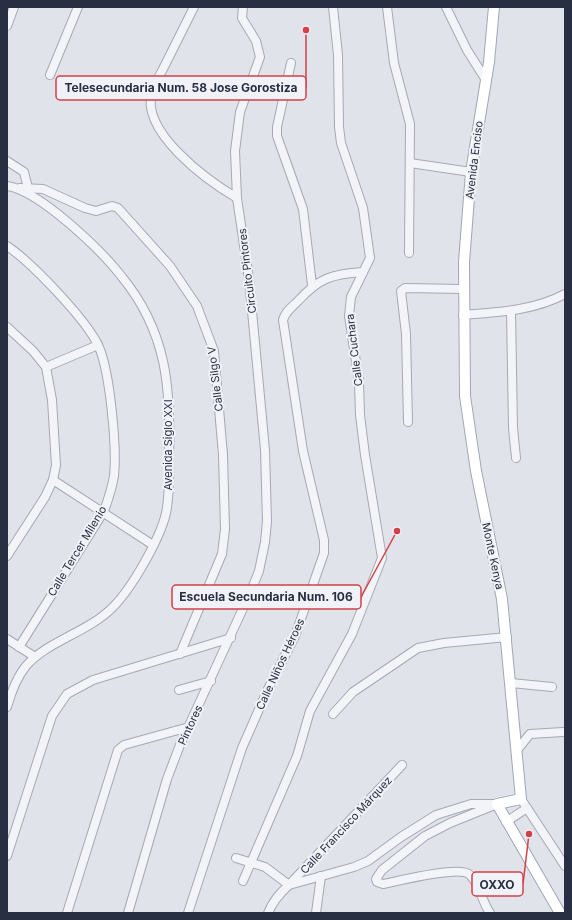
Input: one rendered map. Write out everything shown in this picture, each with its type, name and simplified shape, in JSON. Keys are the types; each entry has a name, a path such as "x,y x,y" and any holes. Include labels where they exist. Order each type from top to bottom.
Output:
{"main road":[{"name":"Avenida Enciso","path":"464,315 463,289 471,172 486,80 494,7"},
{"name":"Monte Kenya","path":"464,315 465,396 476,471 502,600 521,799"},
{"path":"521,799 497,804 506,822 560,913"}],"street":[{"path":"7,26 14,7"},
{"path":"50,75 78,7"},
{"path":"194,7 152,93 150,113 159,130 197,171 216,186 237,198"},
{"name":"Circuito Pintores","path":"242,7 242,18 256,41 260,57 240,112 235,138 237,198 249,279 265,450 267,521 265,542"},
{"name":"Calle Cuchara","path":"243,881 253,862 297,756 310,711 347,645 382,558 365,455 360,415 359,382 349,316 351,297 370,258 363,208 342,148 339,127 338,55 333,7"},
{"path":"387,7 394,62 410,124 409,253"},
{"path":"446,7 467,50 486,80"},
{"path":"291,63 276,127 277,136 303,209 312,285 326,278 346,273 363,272"},
{"path":"7,161 24,172 28,188"},
{"path":"410,163 471,172"},
{"name":"Avenida Siglo XXI","path":"7,186 17,188 41,202 112,264 131,288 147,313 159,341 164,363 168,393 170,442 169,494 166,513 153,545 134,579 114,607 98,620 35,657 26,666 18,678 7,708"},
{"name":"Calle Silgo V","path":"17,188 43,189 85,208 96,211 112,206 118,208 170,266 197,306 214,351 223,455 225,540 222,554 180,654"},
{"name":"Calle Tercer Milenio","path":"7,246 32,268 70,306 98,345 104,360 110,406 114,465 110,493 104,511 19,647"},
{"name":"Calle Niños Héroes","path":"188,913 242,748 268,689 295,636 324,553 324,540 303,451 283,320 284,315 312,285"},
{"path":"408,422 406,334 401,291 405,288 463,289"},
{"path":"464,315 511,312 534,306 565,294"},
{"path":"511,312 513,428 516,458"},
{"path":"7,327 33,351 46,367 52,400 56,458 53,480 45,497 7,556"},
{"path":"46,367 98,345"},
{"path":"53,480 104,511 153,545"},
{"name":"Pintores","path":"128,913 167,779 189,727 231,638 259,571 265,542"},
{"path":"333,714 353,692 418,648 444,643 506,637"},
{"path":"7,856 52,716 61,702 72,691 93,680 231,638"},
{"path":"7,639 35,657"},
{"path":"179,690 211,681"},
{"path":"511,683 552,687"},
{"path":"67,913 118,750 124,746 189,727"},
{"path":"517,750 530,734 563,732"},
{"name":"Calle Francisco Márquez","path":"268,913 278,895 402,765"},
{"path":"521,799 565,866"},
{"path":"236,858 265,866 289,885 354,867 368,861 401,837 436,815 472,804 497,804"},
{"path":"490,913 484,904 473,879 467,872 455,871 383,884 376,882 376,879 382,870 425,836 450,823 497,804"},
{"path":"506,822 527,808"},
{"path":"316,913 321,876"}],"place":[{"name":"Telesecundaria Num. 58 Jose Gorostiza","path":"306,30"},
{"name":"Escuela Secundaria Num. 106","path":"397,531"},
{"name":"OXXO","path":"529,834"}]}
